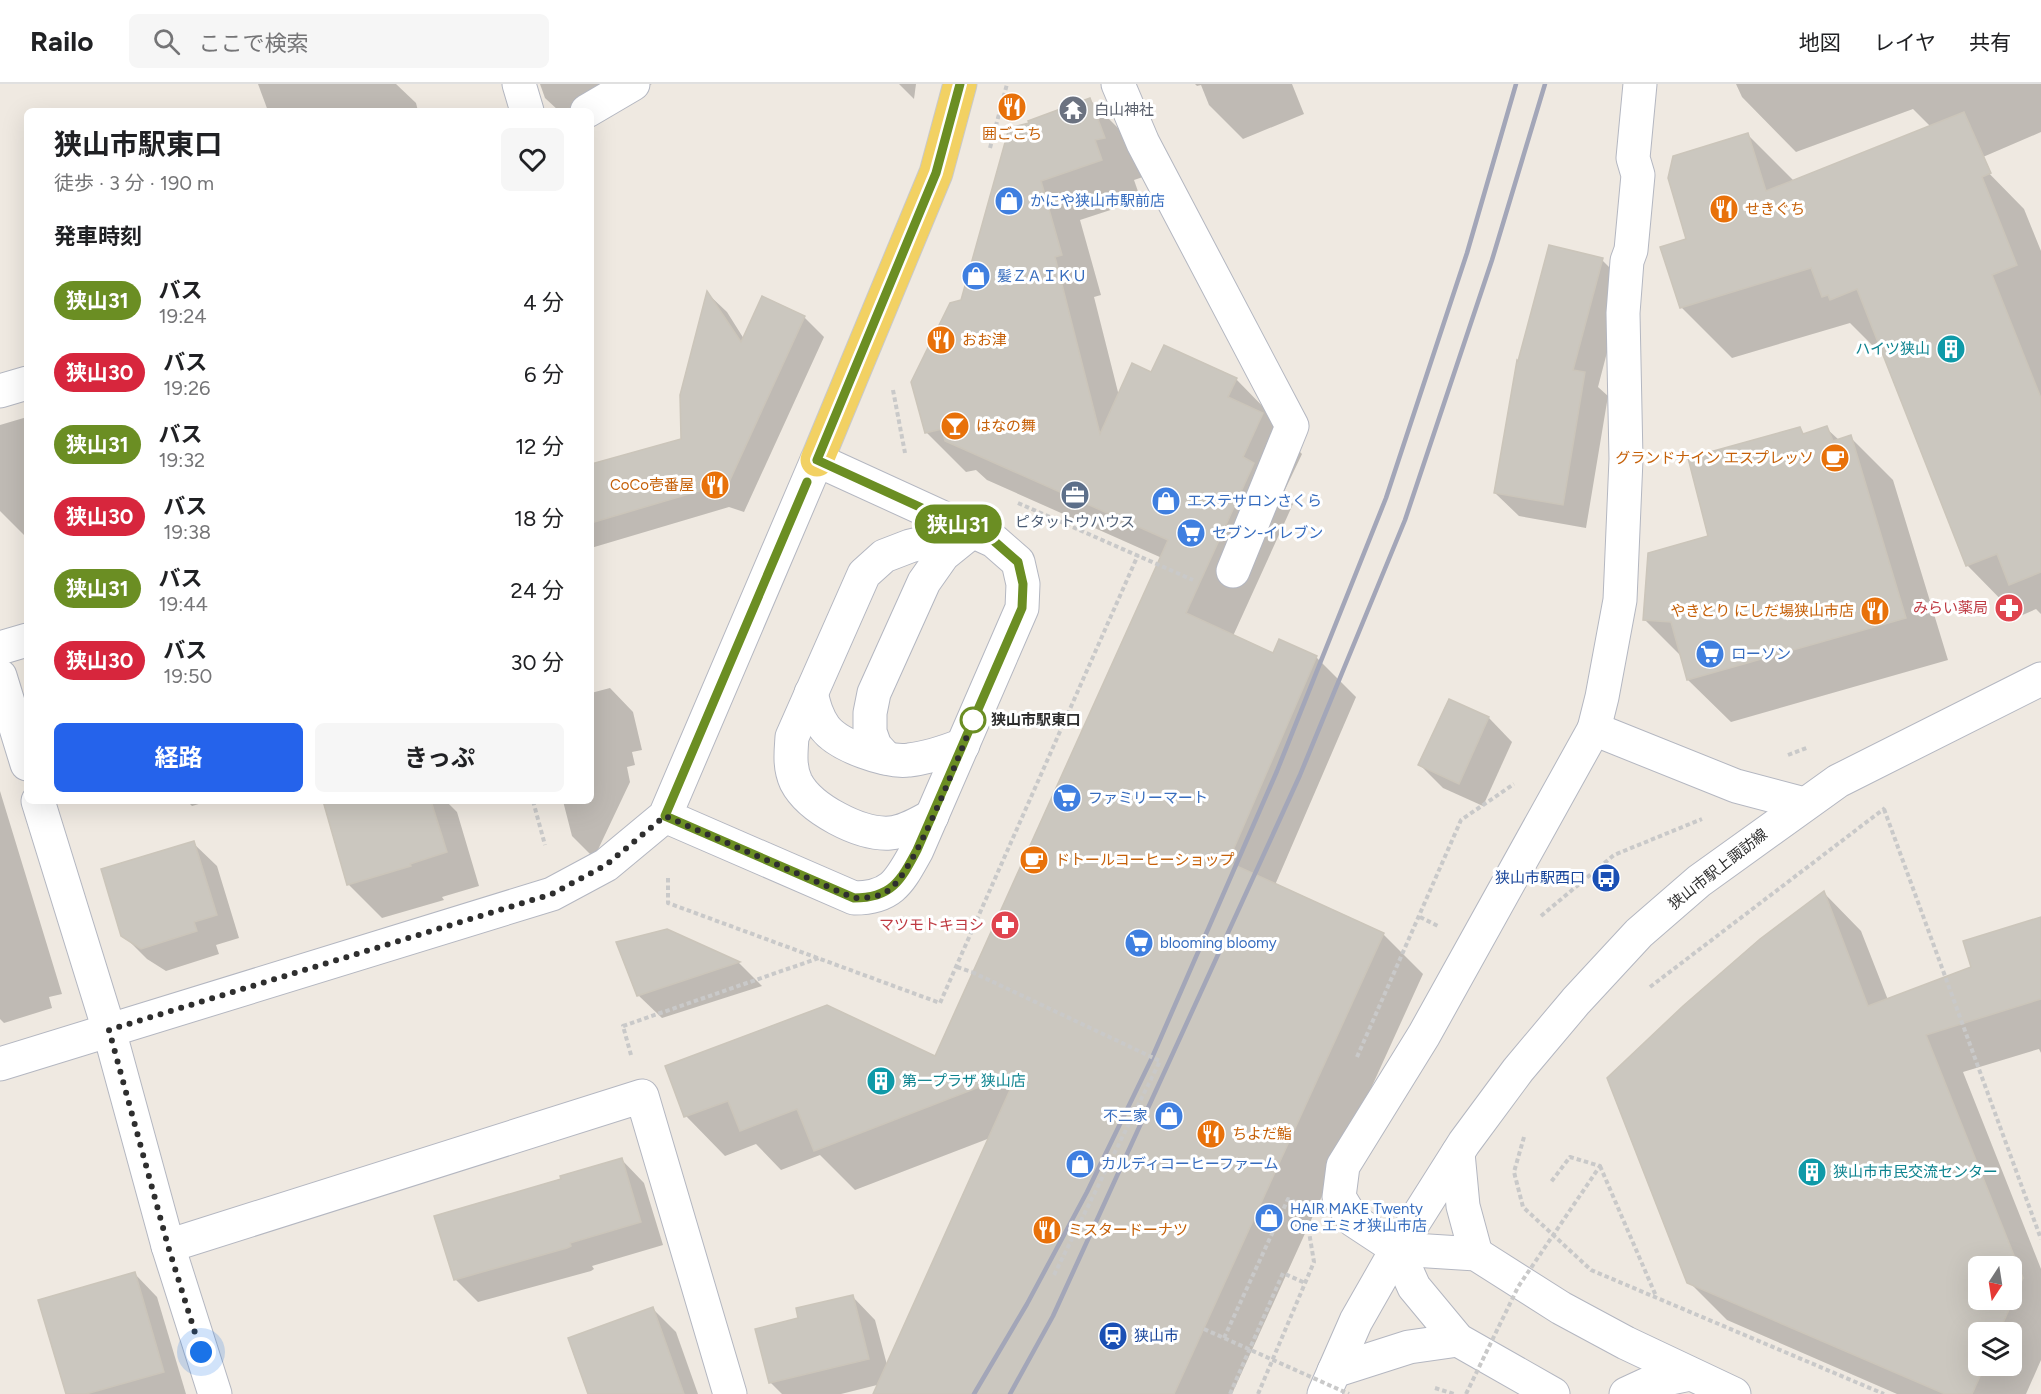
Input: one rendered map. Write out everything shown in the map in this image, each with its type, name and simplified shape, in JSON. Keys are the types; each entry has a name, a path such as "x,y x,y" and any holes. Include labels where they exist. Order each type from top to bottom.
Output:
{"main road":[{"path":"817,460 936,173 960,84"}],"street":[{"path":"519,84 526,108"},
{"path":"592,108 633,84"},
{"path":"1118,84 1143,143 1293,426 1233,572"},
{"path":"1640,84 1632,158 1638,174 1623,312 1626,459 1620,600 1594,729 1424,1035 1343,1166 1339,1197 1353,1220 1397,1249 1476,1254 1561,1308 1734,1394"},
{"path":"0,391 24,384"},
{"path":"0,1064 552,894 606,865 665,816 817,460 994,541 1018,562 1023,584 1022,608 917,850 903,875 887,892 869,898 854,898 665,816"},
{"path":"932,816 910,828 889,834 868,830 836,819 811,800 797,782 790,761 792,737 864,574 884,556 910,546 973,531"},
{"path":"886,758 875,746 870,732 870,713 874,693 924,582 943,555 973,531"},
{"path":"0,648 24,641"},
{"path":"0,676 24,754"},
{"name":"狭山市駅上諏訪線","path":"1336,1386 1356,1321 1397,1249 1461,1148 1518,1070 1576,1001 1639,933 1699,881 1838,781 2041,679"},
{"path":"811,693 816,712 826,729 839,740 863,752 907,761 934,756 963,745"},
{"path":"1594,729 1736,786 1804,804"},
{"path":"39,804 109,1030 168,1246 215,1394"},
{"path":"168,1246 642,1096 730,1394"},
{"path":"1461,1148 1462,1206 1476,1254"},
{"path":"1397,1249 1414,1287 1458,1340 1553,1394"},
{"path":"1336,1386 1409,1347 1458,1340"},
{"path":"1626,1394 1652,1382 1690,1374"}],"path":[{"path":"986,158 994,138 1007,84"},
{"path":"892,388 906,454"},
{"path":"1011,500 1198,582 1233,572"},
{"path":"1783,757 1811,746"},
{"path":"1644,992 1884,809 1895,803"},
{"path":"534,804 545,845"},
{"path":"1884,809 2041,1239"},
{"path":"1534,922 1614,855 1712,814"},
{"path":"642,1096 623,1026 819,958"},
{"path":"957,967 1160,1060 1054,1275"},
{"path":"1527,1128 1514,1172 1523,1207 1592,1270 1884,1394"},
{"path":"1551,1182 1570,1157 1599,1166 1656,1297"},
{"path":"1466,1394 1518,1287 1599,1166"},
{"path":"1224,1338 1288,1199 1305,1207"},
{"path":"1230,1394 1283,1274 1305,1283"},
{"path":"1204,1329 1336,1386"},
{"path":"1433,1387 1454,1394"}],"building":[{"path":"1090,98 1105,138 1095,140 1102,160 1041,181 1062,255 1055,257 1100,434 1132,363 1151,372 1164,345 1237,378 1228,397 1263,413 1243,457 1254,463 1186,613 1273,653 1279,639 1317,656 1228,862 1384,933 1174,1394 873,1394 1018,1072 814,1151 797,1109 740,1131 728,1101 684,1117 665,1066 827,1005 935,1056 1168,540 945,441 942,429 925,433 911,382 950,303 961,300 1009,128 1029,123 1028,121"},
{"name":"ハイツ狭山","path":"1964,112 1991,173 1982,177 2017,265 1992,275 2041,398 2041,572 2009,585 1997,554 1966,566 1857,289 1830,300 1828,295 1822,297 1811,268 1680,308 1660,247 1686,239 1668,178 1673,156 1748,133 1766,191"},
{"path":"1549,245 1603,258 1573,370 1585,372 1563,505 1494,493 1517,360"},
{"path":"707,291 741,342 762,296 805,316 724,493 709,488 594,522 594,463 681,439 680,395"},
{"path":"1827,426 1833,441 1851,435 1906,618 1687,680 1671,622 1643,620 1648,553 1708,536 1688,458 1800,427 1803,434"},
{"path":"1449,699 1489,717 1459,784 1418,765"},
{"path":"324,804 432,804 447,852 410,864 411,866 347,885"},
{"path":"194,841 217,915 194,922 197,931 141,949 121,936 101,869"},
{"name":"狭山市市民交流センター","path":"1824,891 1868,1006 1971,967 1963,941 2041,917 2041,999 1926,1035 2014,1256 1968,1256 1968,1310 2009,1310 2003,1322 1968,1322 1968,1376 1980,1376 1972,1394 1945,1394 1687,1283 1607,1078 1683,1006 1760,939"},
{"path":"667,929 740,962 637,996 616,942"},
{"path":"622,1158 641,1222 570,1243 571,1246 567,1248 454,1280 434,1216 561,1179 560,1176"},
{"path":"135,1272 164,1372 86,1394 66,1394 38,1300"},
{"path":"853,1295 869,1359 769,1383 755,1329 798,1318 796,1308"},
{"path":"653,1307 684,1394 588,1394 568,1338"}],"railway":[{"path":"974,1394 1027,1304 1087,1192 1151,1060 1277,771 1386,498 1467,253 1516,84"},
{"path":"1010,1394 1053,1316 1300,775 1405,520 1492,260 1545,84"}],"bus line":[{"name":"狭山31","path":"807,482 665,816 854,898 869,898 887,892 903,875 917,850 1022,608 1023,584 1018,562 994,541 817,460 936,173 960,84"}],"place":[{"name":"囲ごこち","path":"1012,107"},
{"name":"白山神社","path":"1073,110"},
{"name":"かにや狭山市駅前店","path":"1009,201"},
{"name":"せきぐち","path":"1724,209"},
{"name":"髪ＺＡＩＫＵ","path":"976,276"},
{"name":"おお津","path":"941,340"},
{"name":"ハイツ狭山","path":"1951,349"},
{"name":"はなの舞","path":"955,426"},
{"name":"グランドナイン エスプレッソ","path":"1835,458"},
{"name":"CoCo壱番屋","path":"715,485"},
{"name":"ピタットウハウス","path":"1075,495"},
{"name":"エステサロンさくら","path":"1166,501"},
{"name":"セブン-イレブン","path":"1191,533"},
{"name":"みらい薬局","path":"2009,608"},
{"name":"やきとり にしだ場狭山市店","path":"1875,611"},
{"name":"ローソン","path":"1710,654"},
{"name":"狭山市駅東口","path":"973,720"},
{"name":"ファミリーマート","path":"1067,798"},
{"name":"ドトールコーヒーショップ","path":"1034,860"},
{"name":"狭山市駅西口","path":"1606,878"},
{"name":"マツモトキヨシ","path":"1005,925"},
{"name":"blooming bloomy","path":"1139,943"},
{"name":"第一プラザ 狭山店","path":"881,1081"},
{"name":"不二家","path":"1169,1116"},
{"name":"ちよだ鮨","path":"1211,1134"},
{"name":"カルディコーヒーファーム","path":"1080,1164"},
{"name":"狭山市市民交流センター","path":"1812,1172"},
{"name":"HAIR MAKE Twenty One エミオ狭山市店","path":"1269,1218"},
{"name":"ミスタードーナツ","path":"1047,1230"},
{"name":"狭山市","path":"1113,1336"}],"route":[{"path":"201,1352 168,1246 109,1030 552,894 606,865 665,816 854,898 869,898 887,892 903,875 917,850 975,717 973,720"}]}
